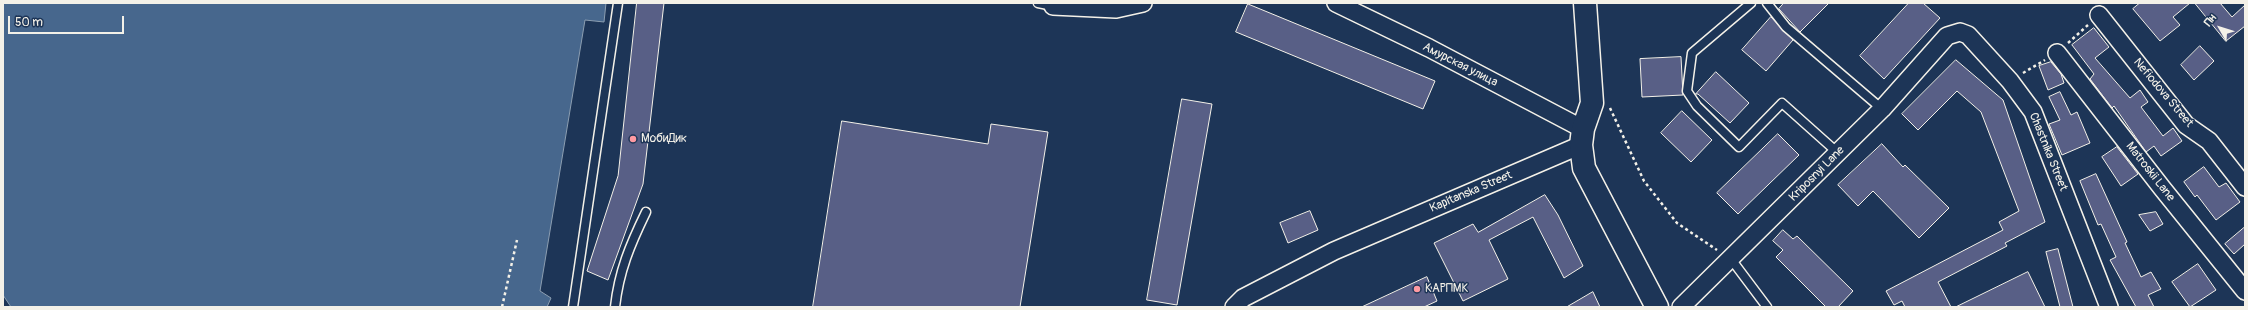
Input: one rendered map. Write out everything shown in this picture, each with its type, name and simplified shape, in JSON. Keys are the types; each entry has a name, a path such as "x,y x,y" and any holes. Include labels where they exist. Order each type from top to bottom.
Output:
{"main road":[{"path":"1585,3 1592,103 1582,137 1584,168 1657,307"}],"street":[{"path":"1046,4 1116,9 1143,3"},
{"name":"Амурская улица","path":"1336,3 1435,52 1582,137"},
{"name":"Nefiodova Street","path":"2099,15 2186,125 2209,141 2245,187"},
{"name":"Chastnika Street","path":"1948,36 1960,32 1968,35 2010,81 2033,112 2109,307"},
{"name":"Kriposnyi Lane","path":"1681,307 1882,109 1948,36"},
{"name":"Matroskii Lane","path":"2057,53 2162,188 2245,290"},
{"name":"Kapitanska Street","path":"1234,307 1243,298 1334,251 1582,137"}],"lane":[{"path":"573,307 618,3"},
{"path":"1751,3 1692,53 1687,91 1697,106 1739,147 1782,103 1838,153"},
{"path":"1767,3 1786,27 1882,109"},
{"path":"615,307 618,280 630,245 646,212"},
{"path":"1731,259 1767,307"}],"path":[{"path":"1592,103 1606,105 1612,110 1644,181 1677,223 1731,259"},
{"path":"502,307 517,240"}],"water":[{"path":"3,3 606,3 604,22 585,20 540,291 551,298 547,307 11,307 3,295"}],"building":[{"path":"637,3 664,3 643,184 608,280 587,271 618,176"},
{"path":"1784,3 1829,3 1800,32 1779,9"},
{"path":"1909,3 1923,3 1940,18 1884,79 1860,56"},
{"path":"2140,3 2190,3 2173,17 2180,25 2160,41 2133,9"},
{"path":"2195,3 2220,3 2232,17 2245,5 2245,26 2226,41"},
{"path":"1248,4 1435,81 1423,109 1236,32"},
{"path":"1771,17 1793,40 1766,71 1742,50"},
{"path":"2094,28 2109,47 2095,58 2130,98 2140,90 2148,102 2141,107 2163,136 2173,128 2182,141 2161,156 2154,146 2146,152 2114,106 2112,108 2090,79 2094,74 2072,45"},
{"path":"2200,46 2214,61 2194,80 2181,65"},
{"path":"1681,57 1683,95 1642,97 1640,59"},
{"path":"1956,60 2003,100 2045,222 2005,243 2007,246 1938,282 1951,307 1905,307 1902,301 1894,305 1886,291 2003,230 1999,222 2019,211 1981,112 1957,91 1918,130 1902,114"},
{"path":"2051,62 2061,74 2064,83 2048,90 2039,66"},
{"path":"1716,72 1749,103 1730,123 1698,94 1696,94"},
{"path":"2060,92 2071,115 2077,112 2090,143 2062,155 2049,124 2060,120 2049,97"},
{"path":"1182,99 1212,104 1177,305 1147,300"},
{"path":"1682,111 1712,140 1691,162 1661,133"},
{"path":"842,121 988,144 991,124 1048,132 1020,307 813,307"},
{"path":"1778,134 1799,155 1738,214 1717,193"},
{"path":"1882,144 1903,167 1905,165 1949,208 1919,238 1873,191 1858,206 1838,185"},
{"path":"2117,147 2138,174 2121,186 2102,157"},
{"path":"2204,167 2219,187 2226,183 2240,202 2216,220 2197,195 2195,197 2184,182"},
{"path":"2096,174 2141,277 2151,272 2161,289 2148,295 2154,307 2136,307 2110,260 2116,257 2101,224 2098,225 2080,181"},
{"path":"1545,195 1558,215 1583,266 1564,278 1533,217 1489,240 1508,279 1463,301 1434,243 1473,224 1478,232"},
{"path":"1310,211 1318,230 1288,243 1280,223"},
{"path":"2156,212 2163,224 2150,231 2139,215"},
{"path":"2245,227 2245,244 2234,254 2225,244"},
{"path":"1783,230 1793,239 1797,236 1853,291 1838,307 1826,307 1776,257 1783,250 1773,241"},
{"path":"2058,249 2073,307 2060,307 2046,252"},
{"path":"2198,264 2216,290 2190,307 2172,282"},
{"path":"2028,272 2045,307 1956,307"},
{"name":"КАРПМК","path":"1427,277 1437,301 1424,307 1362,307"},
{"path":"1593,292 1600,307 1567,307"}],"place":[{"name":"МобиДик","path":"633,139"},
{"name":"КАРПМК","path":"1417,289"}]}
